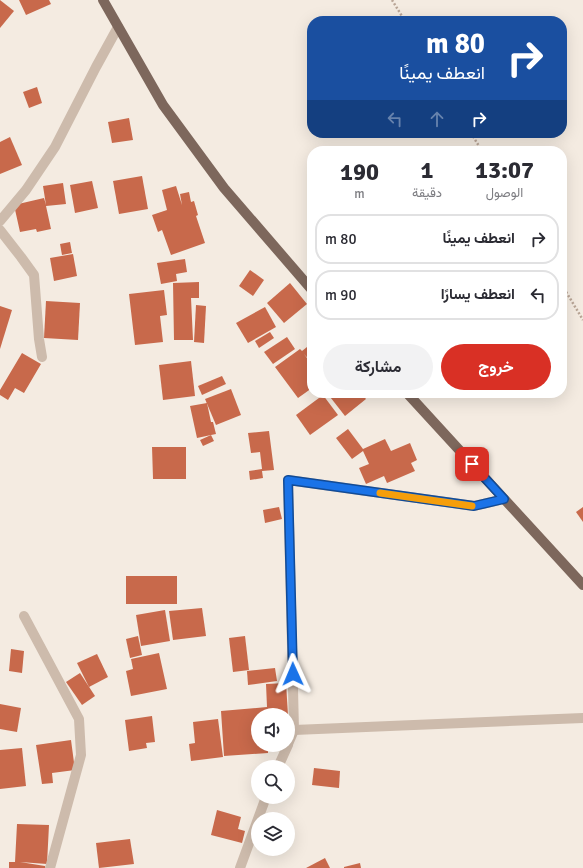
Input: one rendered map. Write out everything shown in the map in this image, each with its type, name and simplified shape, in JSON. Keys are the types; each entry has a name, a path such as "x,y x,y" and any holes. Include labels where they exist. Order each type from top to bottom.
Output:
{"main road":[{"path":"103,0 163,105 224,188 307,284"},
{"path":"412,398 583,585"}],"street":[{"path":"0,221 26,190 54,148 118,27"},
{"path":"0,230 34,276 39,339 42,357"},
{"path":"293,708 288,480 474,506 504,499"},
{"path":"24,616 79,719 81,755 50,868"},
{"path":"295,730 583,718"},
{"path":"240,868 263,804"}],"path":[{"path":"392,0 402,16"},
{"path":"567,293 583,320"}],"building":[{"path":"0,0 14,11 0,28"},
{"path":"19,0 49,0 51,4 26,15"},
{"path":"37,87 42,103 29,108 23,92"},
{"path":"129,118 133,140 112,143 108,122"},
{"path":"10,137 22,165 0,174 0,142"},
{"path":"142,176 148,209 119,214 113,181"},
{"path":"92,181 98,208 75,213 70,185"},
{"path":"63,183 66,204 46,206 51,229 37,232 36,229 20,232 14,205 44,198 46,205 43,186"},
{"path":"176,186 182,205 180,194 189,192 191,202 194,201 198,215 196,216 205,243 171,255 162,230 158,232 152,215 167,210 162,190"},
{"path":"70,242 72,253 62,255 60,244"},
{"path":"73,254 77,276 54,281 50,258"},
{"path":"185,259 187,272 176,274 177,281 161,284 157,263"},
{"path":"250,270 264,280 253,296 239,286"},
{"path":"199,282 199,298 191,298 193,340 174,340 173,283"},
{"path":"290,283 307,304 284,323 267,303"},
{"path":"164,290 167,315 160,316 163,342 135,345 129,294"},
{"path":"46,301 80,303 78,340 44,338"},
{"path":"196,305 206,306 204,343 194,342"},
{"path":"0,306 12,310 0,349"},
{"path":"265,307 276,327 248,343 236,323"},
{"path":"270,332 274,338 259,348 255,341"},
{"path":"287,337 295,349 273,364 264,352"},
{"path":"307,347 307,357 304,354 307,358 307,392 298,398 275,367 300,349 302,351"},
{"path":"22,353 41,364 24,393 15,388 8,400 0,395 0,390"},
{"path":"191,361 195,396 163,400 159,365"},
{"path":"222,376 226,384 202,395 198,386"},
{"path":"231,389 241,415 216,425 205,399"},
{"path":"319,398 325,398 338,415 310,435 296,415"},
{"path":"331,398 365,398 366,399 345,416"},
{"path":"207,403 211,422 213,422 216,434 197,438 190,406"},
{"path":"348,429 363,449 385,439 391,451 410,443 417,460 411,463 415,471 387,483 384,476 366,484 359,468 369,464 363,451 352,459 336,438"},
{"path":"269,431 274,470 262,471 263,478 250,480 249,471 262,469 260,452 251,453 248,433"},
{"path":"211,435 214,441 203,446 200,440"},
{"path":"152,447 186,447 186,479 153,479"},
{"path":"279,507 282,519 265,523 263,510"},
{"path":"583,507 583,522 576,512"},
{"path":"126,576 177,576 177,604 126,604"},
{"path":"202,608 206,636 173,640 169,611"},
{"path":"165,610 170,641 141,646 136,615"},
{"path":"138,636 142,655 130,658 126,639"},
{"path":"245,636 249,670 233,672 229,638"},
{"path":"11,649 24,651 22,673 9,671"},
{"path":"159,653 167,689 131,696 126,671 133,669 131,659"},
{"path":"97,654 108,677 89,687 77,663"},
{"path":"275,668 277,681 248,685 247,671"},
{"path":"80,673 95,696 82,705 66,682"},
{"path":"286,683 288,708 256,708 267,707 266,684"},
{"path":"0,704 21,708 17,732 0,729"},
{"path":"251,708 251,752 268,753 224,756 221,711"},
{"path":"152,716 155,742 146,743 147,748 129,751 125,720"},
{"path":"218,719 223,757 191,761 189,744 195,743 193,722"},
{"path":"71,740 75,770 52,773 53,783 42,784 36,745"},
{"path":"22,748 26,786 0,789 0,750"},
{"path":"314,768 340,771 339,788 312,785"},
{"path":"217,810 241,817 238,829 245,831 242,843 211,835"},
{"path":"17,824 49,825 47,864 20,862 45,866 45,868 9,868 9,862 15,862"},
{"path":"130,839 134,864 99,868 96,843"},
{"path":"325,858 330,868 306,868"},
{"path":"360,863 361,868 344,868 344,867"}],"slow traffic":[{"path":"380,493 472,506"}],"route":[{"path":"293,674 288,480 474,506 504,499 472,464"}]}
